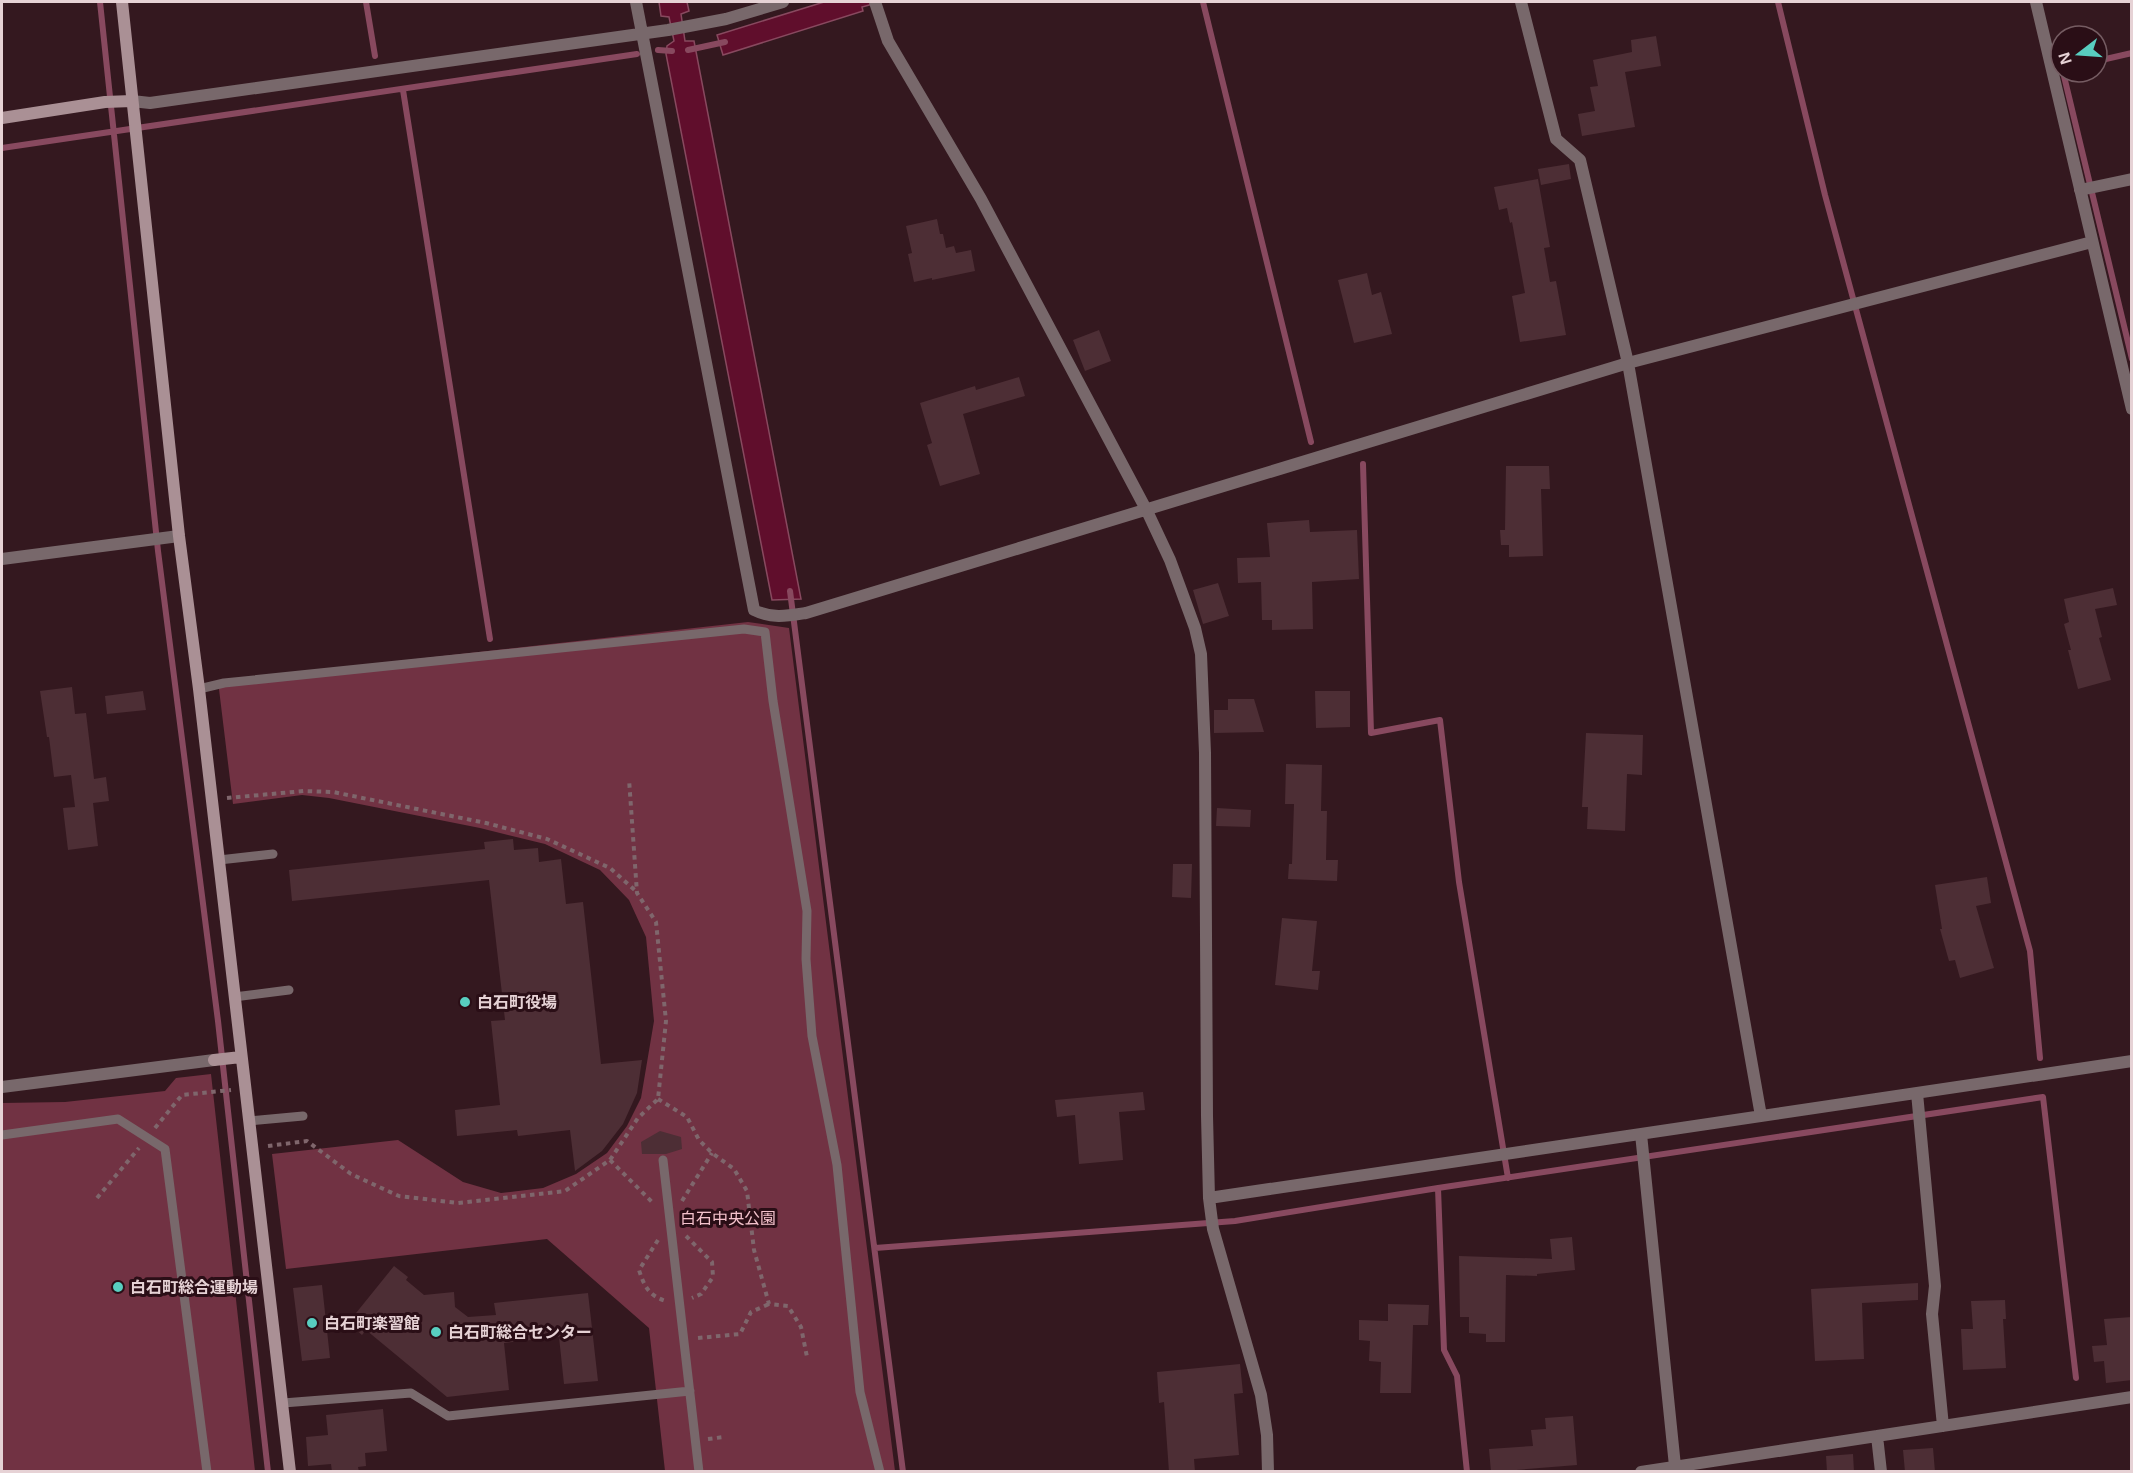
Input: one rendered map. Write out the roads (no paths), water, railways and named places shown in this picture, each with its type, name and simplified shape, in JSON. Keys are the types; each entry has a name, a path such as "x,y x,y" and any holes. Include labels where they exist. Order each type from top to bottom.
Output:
{"street":[{"path":"122,2 179,536 234,997 236,1057 249,1122 290,1472"},
{"path":"636,2 754,610 766,616 783,617 806,613 1628,363 2092,242"},
{"path":"2,118 105,102 150,103 643,34 726,19 783,2"},
{"path":"1521,2 1556,139 1580,160 1628,363 1761,1116"},
{"path":"2036,2 2082,189 2092,242 2132,410"},
{"path":"876,3 888,42 981,199 1147,511 1170,560 1195,628 1201,654 1205,753 1210,1213 1261,1395 1267,1435 1268,1472"},
{"path":"2082,189 2132,178"},
{"path":"2,559 179,536"},
{"path":"2,1087 236,1057"},
{"path":"1209,1198 2132,1061"},
{"path":"1917,1093 1935,1287 1932,1314 1943,1426"},
{"path":"1641,1134 1675,1466"},
{"path":"1641,1472 2132,1397"},
{"path":"1877,1436 1881,1472"}],"lane":[{"path":"199,689 224,683 744,629 765,632 773,701 807,911 806,960 812,1036 837,1165 860,1392 880,1472"},
{"path":"219,860 273,854"},
{"path":"234,997 289,990"},
{"path":"249,1122 303,1116"},
{"path":"2,1135 118,1119 165,1149 207,1472"},
{"path":"663,1160 699,1472"},
{"path":"283,1403 411,1393 448,1416 690,1391"}],"waterway":[{"path":"100,2 158,551 218,1021 268,1472"},
{"path":"366,2 375,56"},
{"path":"1203,2 1311,442"},
{"path":"1778,2 1825,195 2030,951 2040,1058"},
{"path":"688,50 725,42"},
{"path":"658,50 672,51"},
{"path":"2109,58 2132,53"},
{"path":"2,148 637,54"},
{"path":"2066,84 2132,359"},
{"path":"403,90 490,639"},
{"path":"1363,464 1371,733 1440,720 1459,882 1508,1178"},
{"path":"790,591 903,1472"},
{"path":"875,1248 1235,1221 1438,1188 2043,1097 2076,1378"},
{"path":"1438,1188 1444,1350 1457,1376 1467,1472"}],"place":[{"name":"白石町役場","path":"465,1002"},
{"name":"白石町総合運動場","path":"118,1287"},
{"name":"白石町楽習館","path":"312,1323"},
{"name":"白石町総合センター","path":"436,1332"}],"park label":[{"name":"白石中央公園","path":"728,1218"}]}
